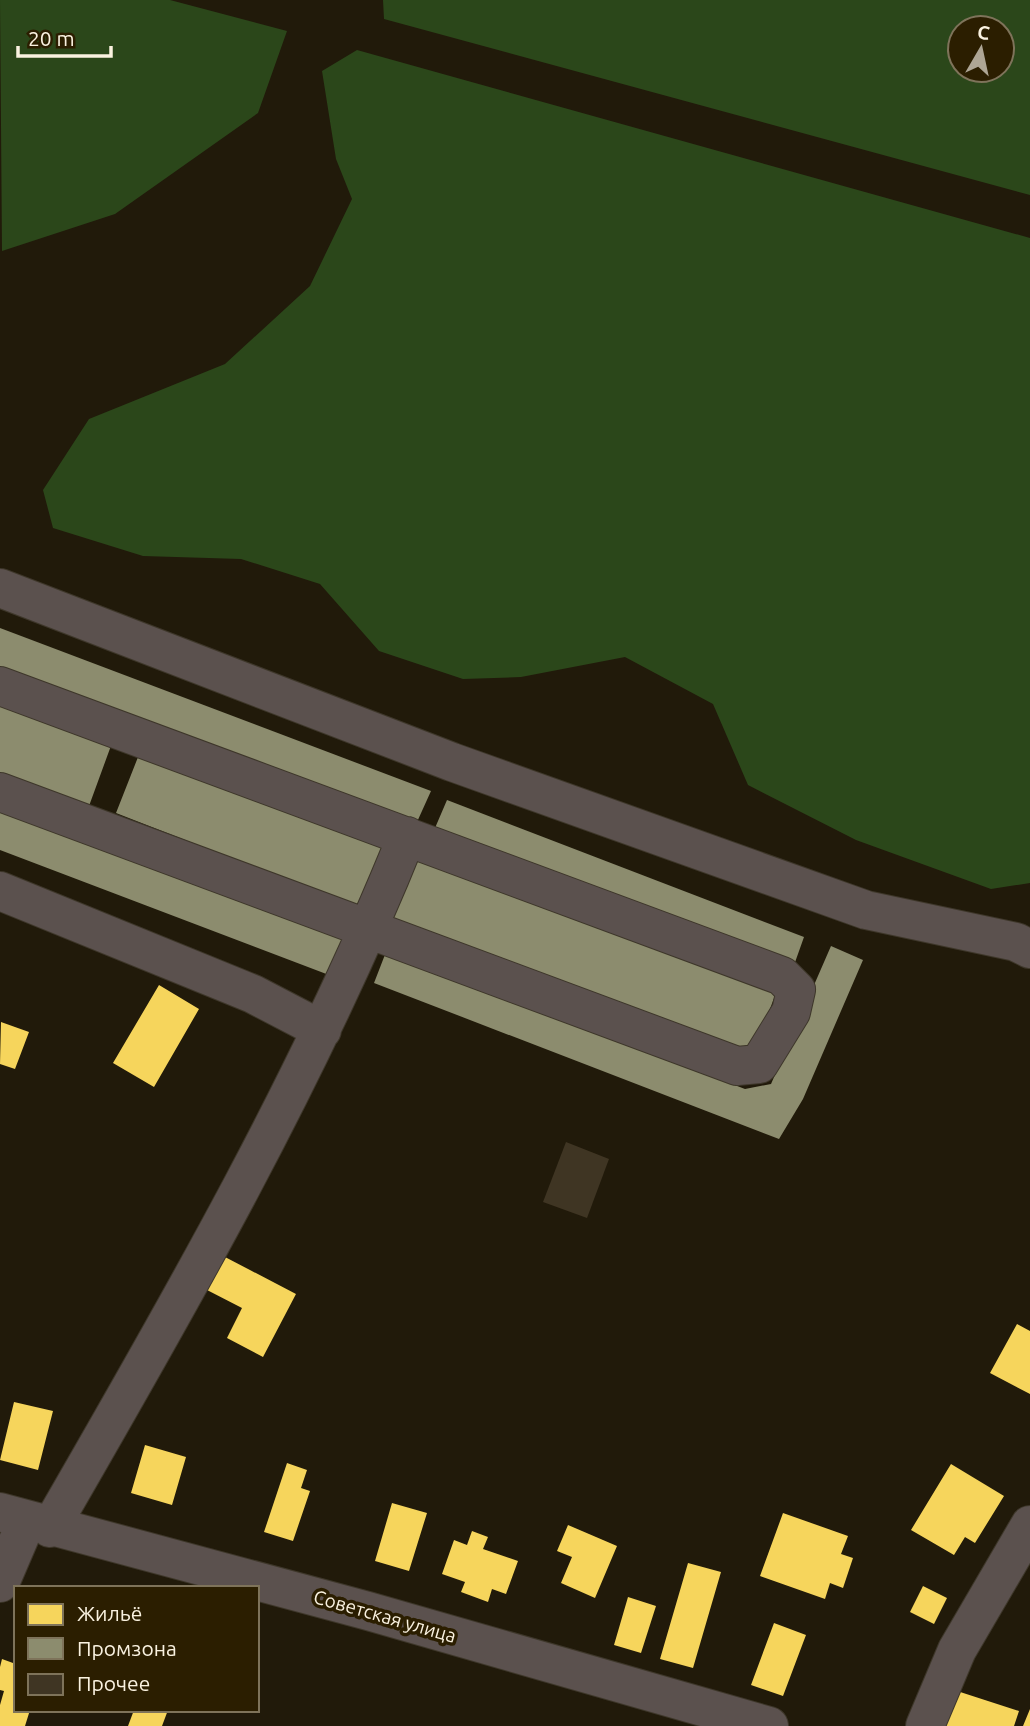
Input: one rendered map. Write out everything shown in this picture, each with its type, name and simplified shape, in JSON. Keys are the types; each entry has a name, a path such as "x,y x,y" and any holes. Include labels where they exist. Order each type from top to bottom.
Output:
{"street":[{"path":"0,588 452,762 866,910 1016,942 1030,949"},
{"path":"0,686 782,976 796,990 791,1012 759,1064 737,1066 0,792"},
{"path":"0,1583 26,1520 150,1354 322,1030 369,930 407,836"},
{"path":"0,891 253,994 322,1030"},
{"name":"Советская улица","path":"26,1520 368,1611 769,1726"},
{"path":"925,1726 957,1650 1030,1525"}],"green space":[{"path":"0,0 170,0 287,31 258,113 115,214 2,251"},
{"path":"383,0 1030,0 1030,195 384,19"},
{"path":"357,50 1030,238 1030,883 991,889 856,840 748,785 713,704 625,657 521,677 463,679 379,651 320,584 241,559 143,556 53,528 43,490 89,419 225,364 310,286 352,199 336,159 322,71"}],"building: Жильё":[{"path":"159,985 199,1009 154,1087 113,1063"},
{"path":"1,1022 29,1032 15,1069 0,1064"},
{"path":"225,1257 296,1294 263,1357 227,1338 242,1308 207,1290"},
{"path":"1017,1324 1030,1331 1030,1394 990,1373"},
{"path":"14,1402 53,1411 38,1470 0,1460"},
{"path":"145,1445 186,1457 172,1505 131,1493"},
{"path":"287,1463 307,1470 301,1488 310,1491 293,1541 264,1532"},
{"path":"951,1464 1004,1496 975,1543 965,1537 954,1555 911,1530"},
{"path":"392,1503 427,1513 409,1571 375,1561"},
{"path":"783,1513 848,1536 841,1554 853,1558 843,1588 830,1583 825,1599 760,1576"},
{"path":"568,1525 617,1546 595,1598 561,1583 572,1557 557,1551"},
{"path":"472,1531 488,1537 483,1549 518,1561 506,1594 492,1589 488,1602 461,1592 465,1582 442,1574 454,1540 467,1545"},
{"path":"688,1563 721,1572 693,1668 660,1659"},
{"path":"923,1586 947,1598 934,1624 910,1612"},
{"path":"628,1597 656,1606 641,1653 614,1645"},
{"path":"774,1623 806,1635 783,1696 751,1685"},
{"path":"2,1659 13,1663 14,1660 14,1712 29,1712 25,1726 0,1726 0,1705 4,1691 0,1690 0,1667"},
{"path":"954,1690 1019,1711 1014,1726 943,1726"},
{"path":"1030,1709 1030,1726 1023,1726"},
{"path":"133,1712 167,1712 162,1726 128,1726"}],"building: Промзона":[{"path":"0,628 431,791 417,822 0,669"},
{"path":"0,702 112,743 89,806 0,773"},
{"path":"140,752 383,847 359,908 116,813"},
{"path":"447,800 804,937 793,968 435,828"},
{"path":"0,808 343,939 329,975 0,850"},
{"path":"416,857 777,990 754,1052 393,919"},
{"path":"831,946 863,960 803,1099 779,1139 374,983 386,952 745,1089 771,1084"}],"building: Прочее":[{"path":"566,1142 609,1159 587,1218 543,1202"}]}
